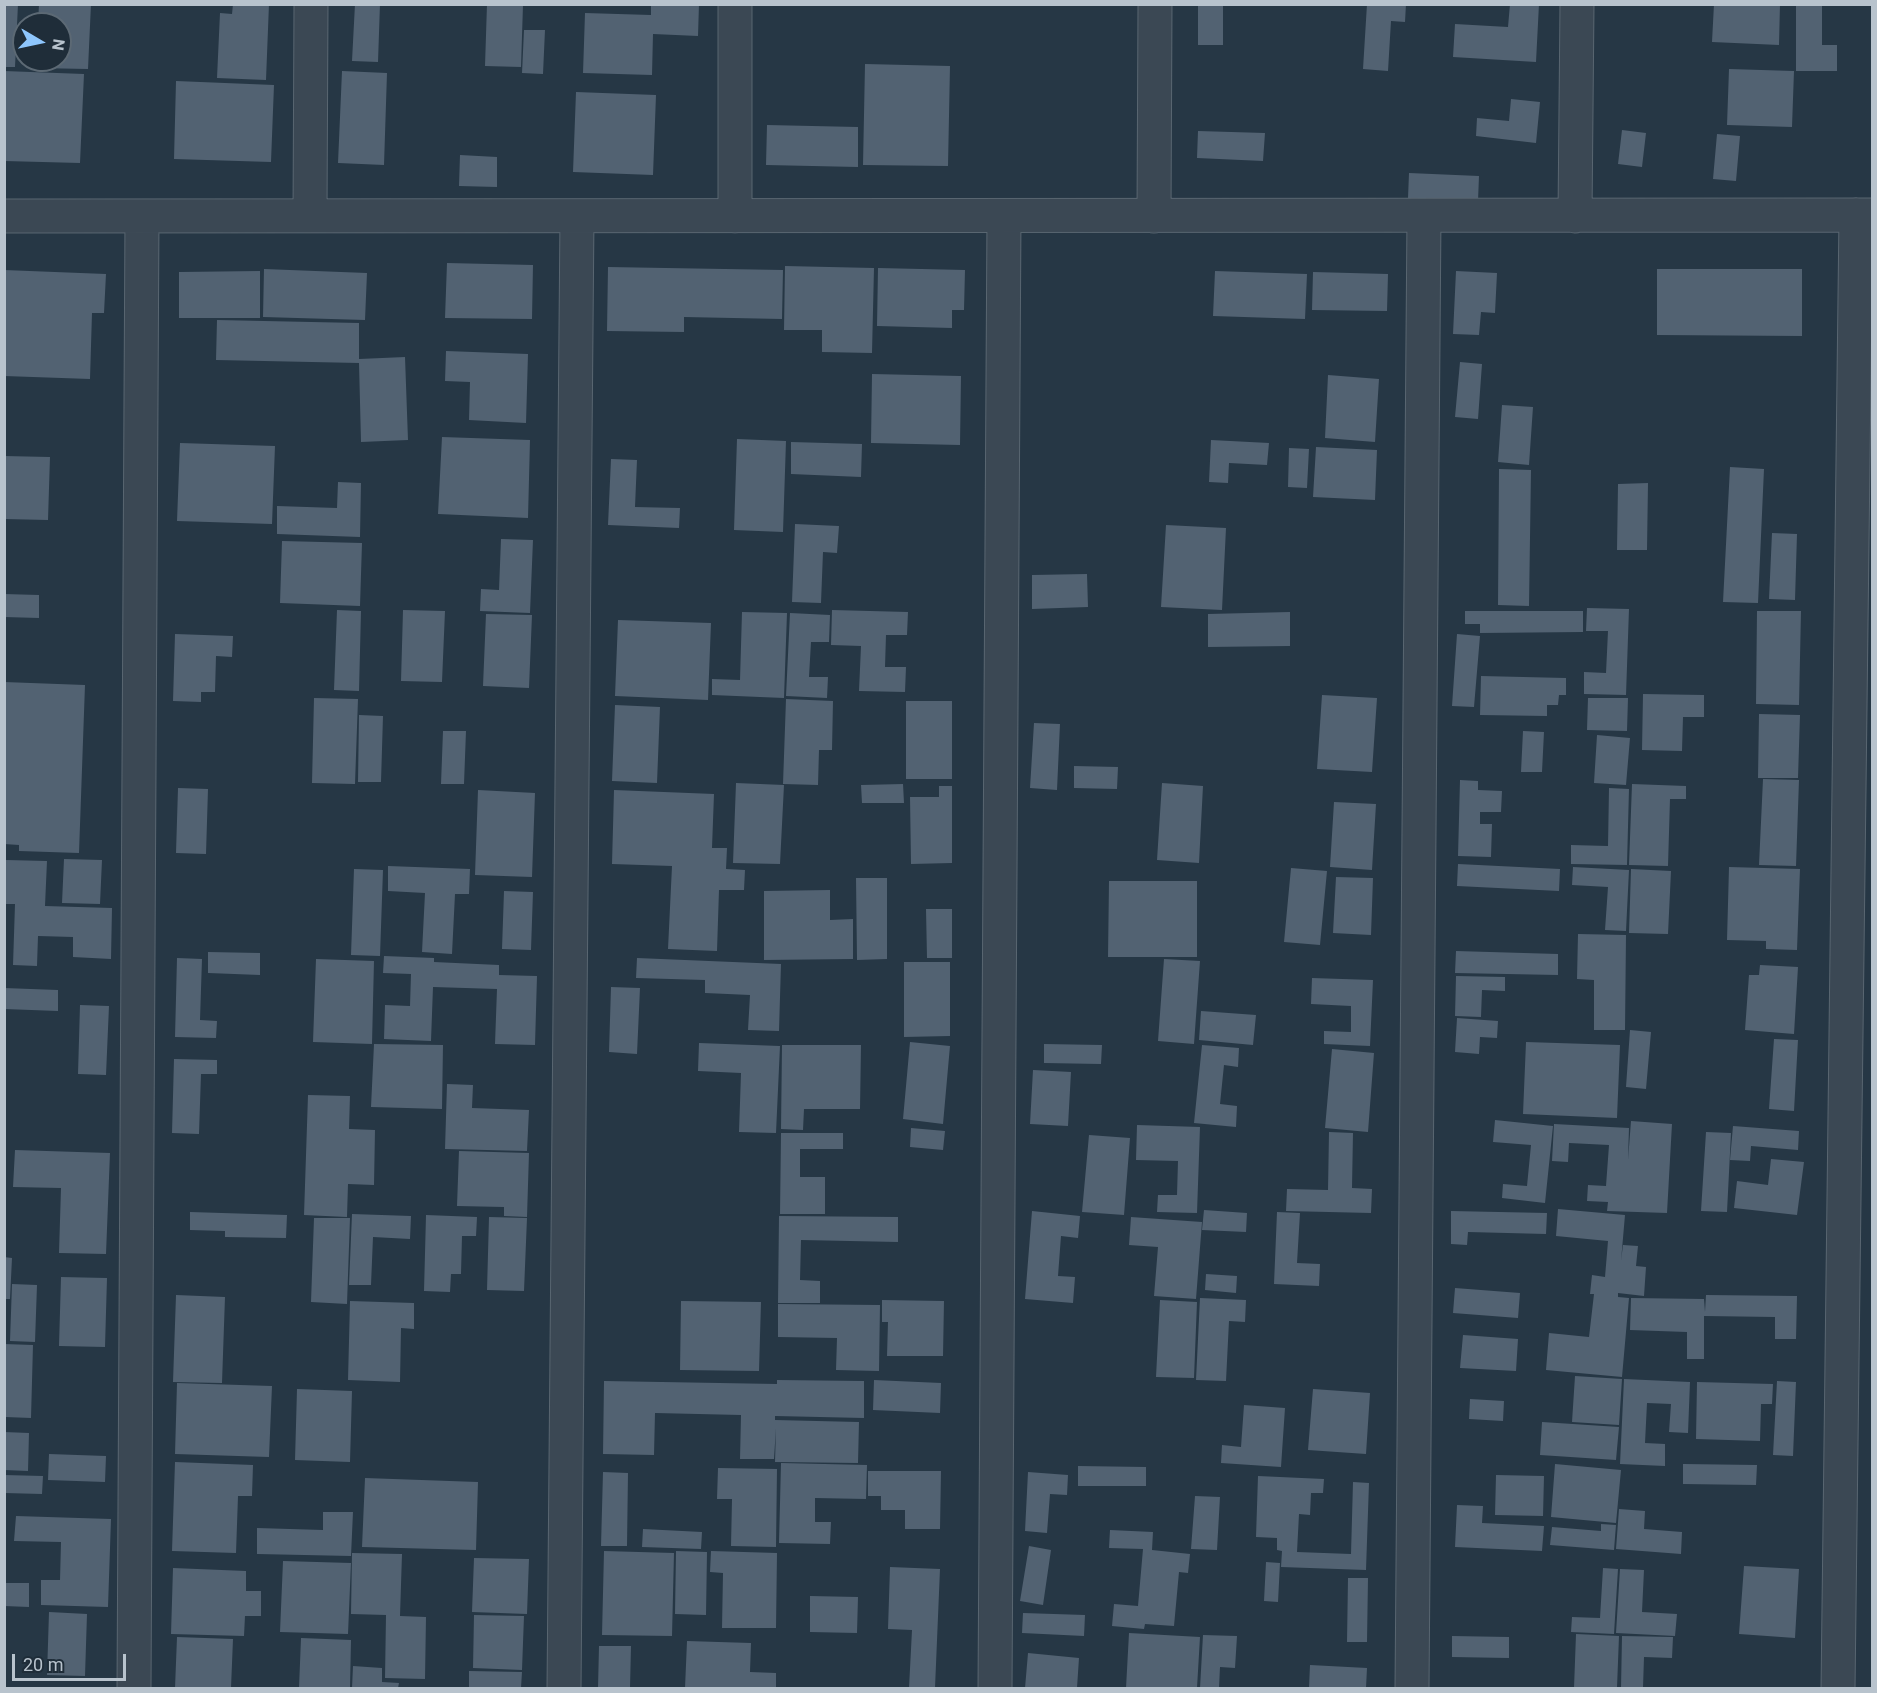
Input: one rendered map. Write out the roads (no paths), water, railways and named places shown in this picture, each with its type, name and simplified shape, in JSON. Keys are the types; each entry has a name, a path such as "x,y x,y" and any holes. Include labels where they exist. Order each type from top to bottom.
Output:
{"street":[{"path":"310,216 311,4"},
{"path":"735,4 735,216"},
{"path":"1154,216 1155,4"},
{"path":"1575,216 1576,4"},
{"path":"4,216 1864,215 1838,1689"},
{"path":"134,1689 142,216"},
{"path":"564,1689 577,216"},
{"path":"995,1689 1004,216"},
{"path":"1412,1689 1424,216"}]}
